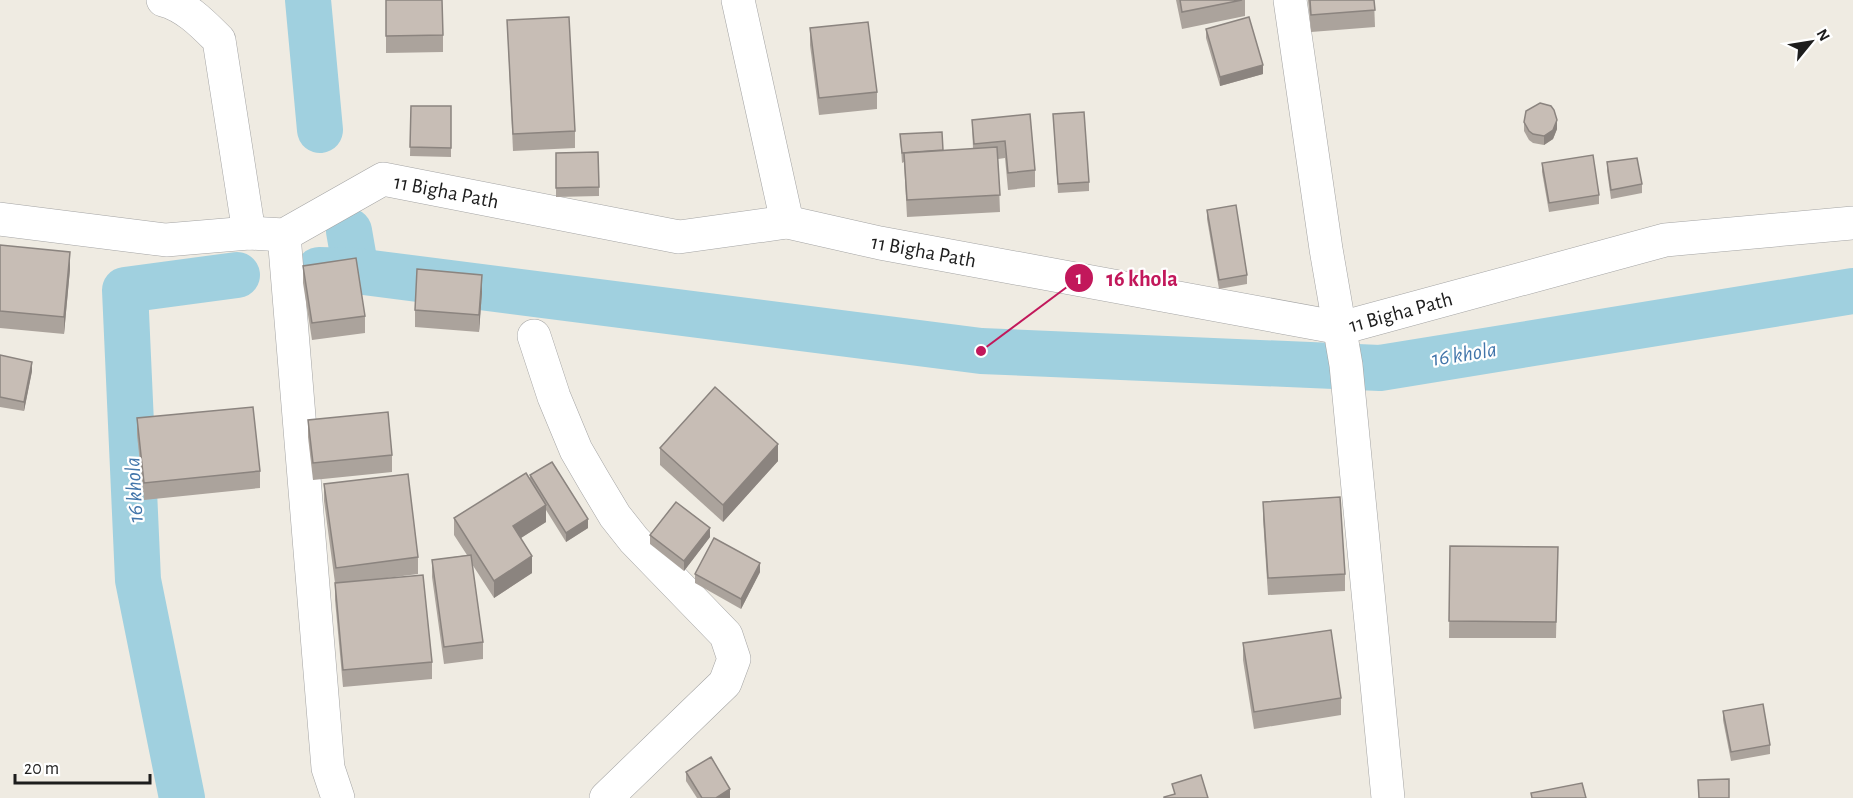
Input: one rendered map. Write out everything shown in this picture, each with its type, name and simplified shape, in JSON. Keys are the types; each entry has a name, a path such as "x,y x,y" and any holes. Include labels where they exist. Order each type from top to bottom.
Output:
{"street":[{"path":"163,0 176,3 219,40 249,233"},
{"path":"738,0 787,222"},
{"path":"1290,0 1326,249 1346,365 1388,798"},
{"name":"11 Bigha Path","path":"284,235 383,180 680,237 787,222 880,243 1341,328 1665,240 1853,223"},
{"path":"0,219 166,240 249,233 284,235 328,768 338,798"},
{"path":"534,336 576,450 594,482 634,540 726,635 734,659 725,683 606,798"}],"building":[{"path":"386,0 442,0 443,35 386,36"},
{"path":"1180,0 1242,0 1182,12"},
{"path":"1310,0 1374,0 1375,10 1311,15"},
{"path":"569,17 575,131 513,134 507,20"},
{"path":"1249,17 1263,65 1220,77 1206,29"},
{"path":"868,22 877,92 819,98 810,28"},
{"path":"1540,103 1551,106 1557,120 1553,130 1544,136 1533,134 1524,122 1526,111"},
{"path":"411,106 451,106 451,148 410,147"},
{"path":"1084,112 1089,182 1058,184 1053,114"},
{"path":"1030,114 1035,170 1008,173 1005,141 974,144 972,120"},
{"path":"942,132 943,150 902,153 900,134"},
{"path":"997,147 1000,195 907,200 904,153"},
{"path":"598,152 599,187 556,188 556,153"},
{"path":"1593,155 1599,195 1549,203 1542,163"},
{"path":"1637,158 1642,184 1611,190 1607,162"},
{"path":"1236,205 1247,275 1219,280 1207,210"},
{"path":"0,245 70,252 64,317 0,311"},
{"path":"356,258 365,316 312,323 303,266"},
{"path":"417,269 482,275 479,315 415,310"},
{"path":"0,355 32,362 24,402 0,397"},
{"path":"715,387 778,444 723,505 660,448"},
{"path":"253,407 260,471 144,483 137,418"},
{"path":"388,412 392,455 313,463 308,420"},
{"path":"552,462 588,519 566,533 530,475"},
{"path":"526,473 546,505 513,526 532,556 494,581 454,518"},
{"path":"408,474 418,557 336,568 324,484"},
{"path":"1340,497 1345,574 1268,578 1263,502"},
{"path":"676,502 710,528 684,561 650,535"},
{"path":"714,538 760,563 741,599 695,574"},
{"path":"1450,546 1558,547 1556,622 1449,621"},
{"path":"471,555 483,642 444,647 432,560"},
{"path":"423,575 432,662 343,670 335,583"},
{"path":"1331,630 1341,698 1254,712 1243,643"},
{"path":"1763,704 1770,745 1731,752 1723,711"},
{"path":"711,757 730,789 716,798 702,798 686,772"},
{"path":"1201,775 1208,798 1164,798 1175,794 1172,784"},
{"path":"1729,779 1729,798 1699,798 1698,780"},
{"path":"1582,783 1586,798 1532,798 1531,793"}],"waterway":[{"name":"16 khola","path":"308,0 320,130"},
{"name":"16 khola","path":"349,231 356,271"},
{"name":"16 khola","path":"319,270 356,271 981,351 1380,368 1853,291"},
{"name":"16 khola","path":"182,798 138,580 125,290 237,275"}],"place":[{"name":"16 khola","path":"981,351"}]}
